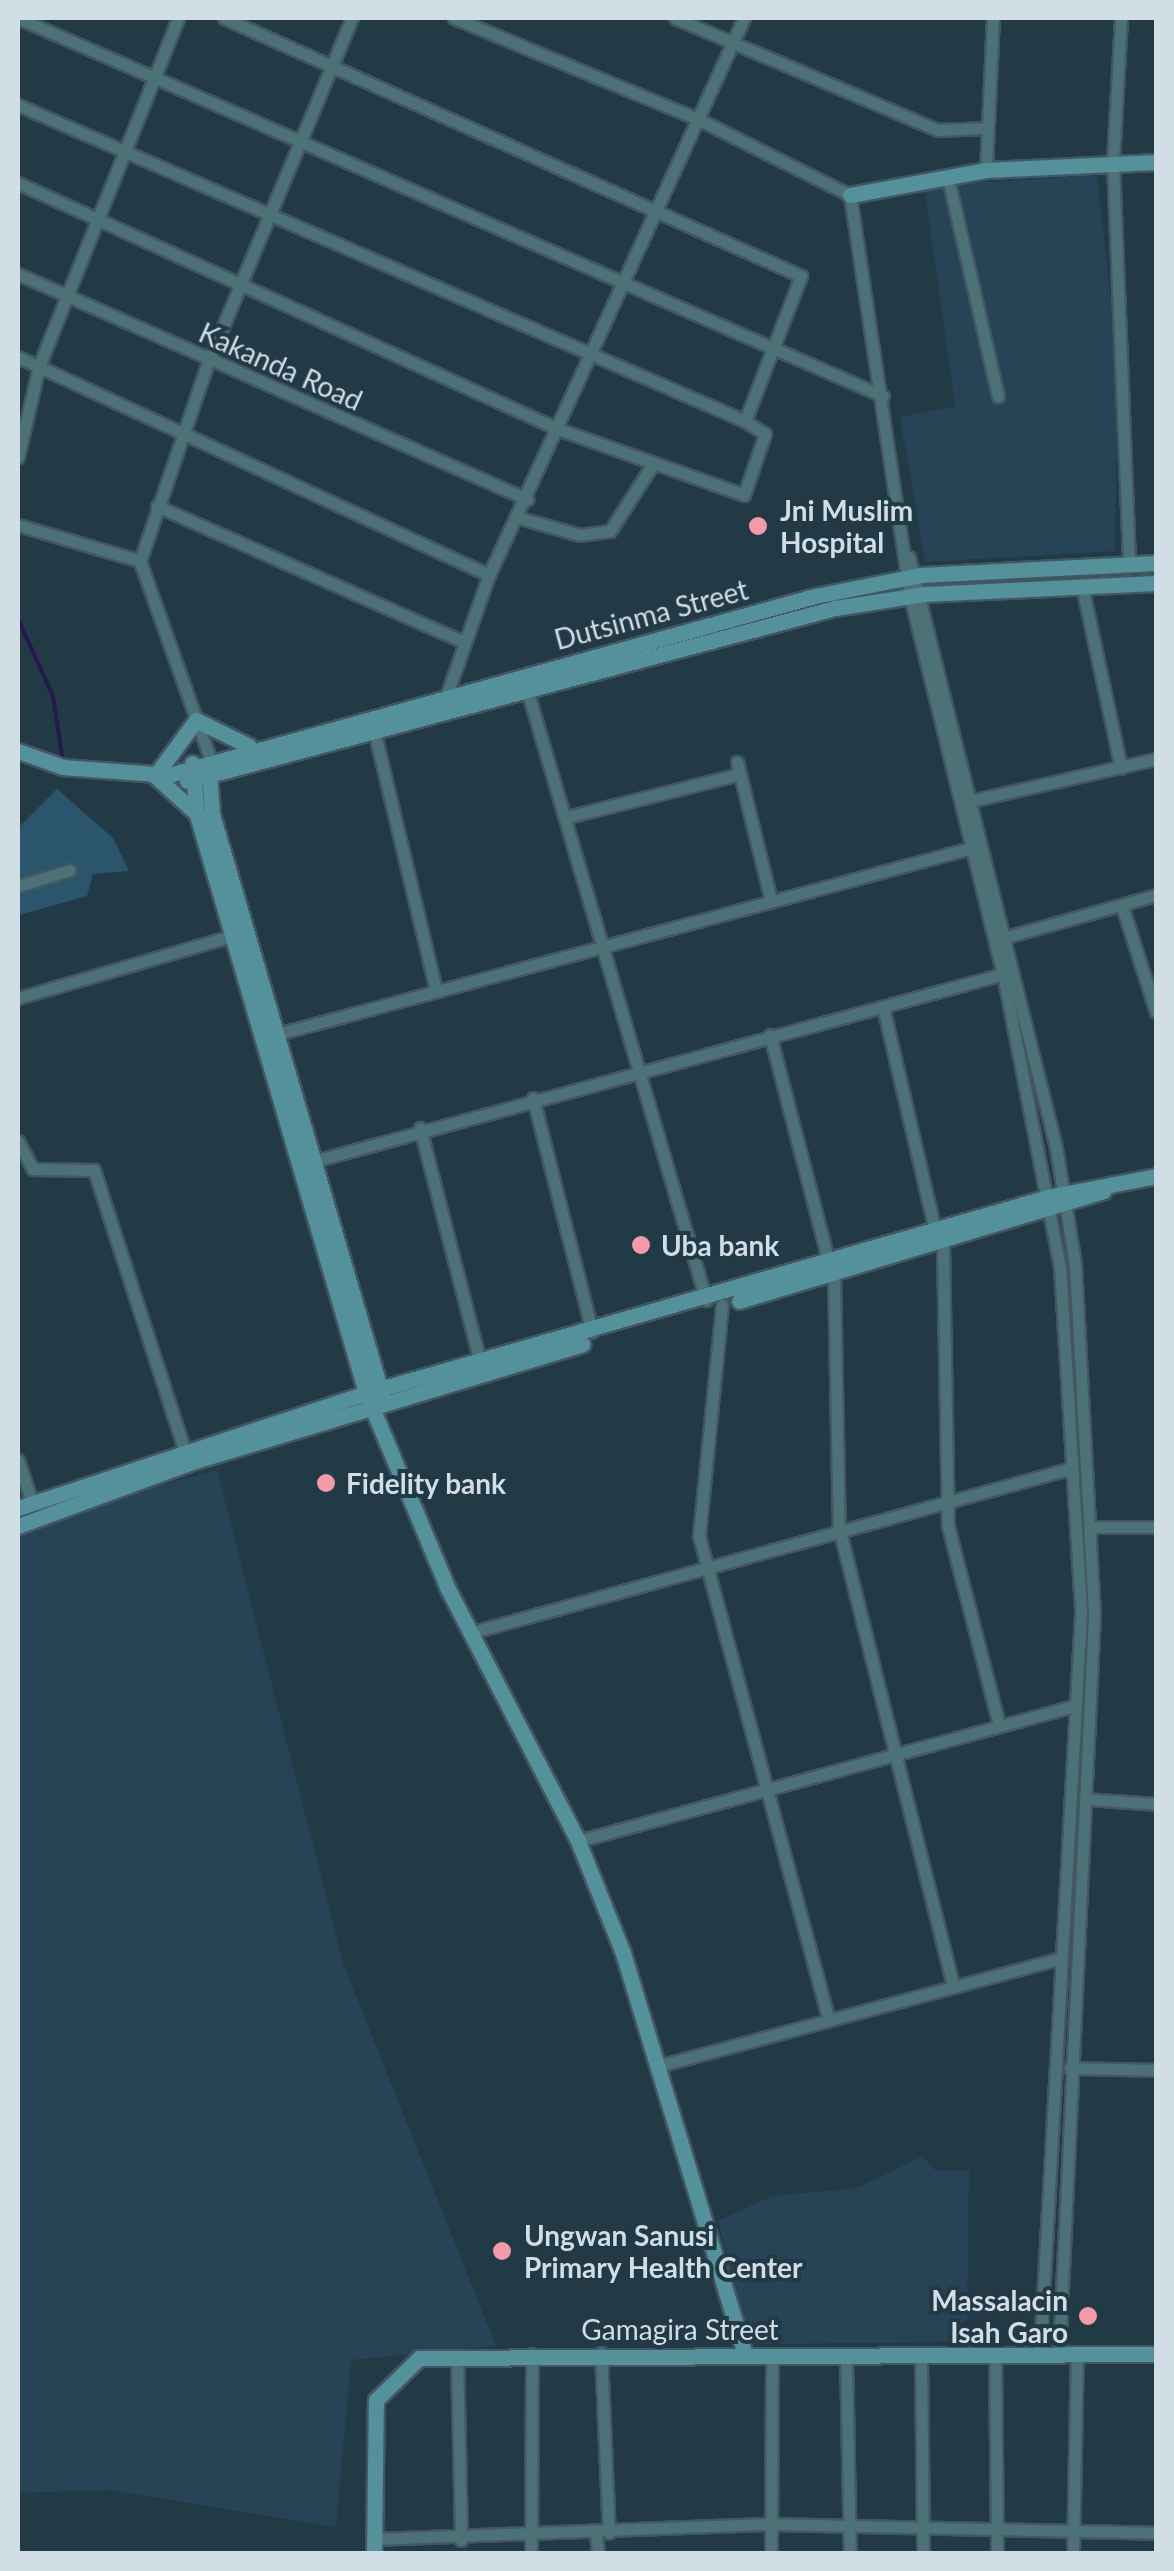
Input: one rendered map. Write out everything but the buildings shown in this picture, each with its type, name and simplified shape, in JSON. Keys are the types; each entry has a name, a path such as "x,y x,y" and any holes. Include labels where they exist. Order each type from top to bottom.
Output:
{"street":[{"path":"18,18 297,145 883,396"},
{"path":"18,456 39,366 178,18"},
{"path":"224,18 657,208 801,276 777,350 746,421"},
{"path":"352,18 208,362 140,561 196,720 199,741 210,758 205,815 231,936 376,1398"},
{"path":"454,18 698,118 850,195 986,170 1156,162"},
{"path":"675,18 938,130 987,128"},
{"path":"447,694 462,642 489,574 520,518 592,349 744,18"},
{"path":"986,170 994,18"},
{"path":"1121,18 1113,162 1129,564"},
{"path":"18,106 268,217 592,349 746,421 765,434 744,495 651,467 558,428 18,184"},
{"path":"948,178 998,396"},
{"path":"850,195 913,576 967,802 1006,938 1057,1203 1092,1527 1085,1798 1059,2353"},
{"name":"Kakanda Road","path":"18,274 208,362 526,499"},
{"path":"18,357 489,574"},
{"path":"520,518 580,536 610,531 651,467"},
{"path":"157,506 462,642"},
{"path":"18,525 140,561"},
{"name":"Dutsinma Street","path":"162,775 249,746 913,576 1156,563"},
{"name":"Dutsinma Street","path":"192,784 526,686 917,595 1156,583"},
{"path":"1082,586 1122,768"},
{"path":"526,686 641,1067 706,1300"},
{"path":"196,720 249,746"},
{"path":"162,775 196,720"},
{"path":"374,730 434,986"},
{"path":"199,741 192,762 192,784 281,1033 318,1160 385,1432 469,1633 578,1841 662,2065 744,2352"},
{"path":"18,751 63,767 162,775 192,784"},
{"path":"967,802 1156,759"},
{"path":"567,817 739,768 771,900"},
{"path":"205,815 233,771"},
{"path":"162,775 205,815"},
{"path":"967,802 971,848 1057,1203 1081,1614 1040,2353"},
{"path":"281,1033 434,986 971,848"},
{"path":"18,886 70,870"},
{"path":"1006,938 1156,895"},
{"path":"1122,906 1156,1012"},
{"path":"18,998 231,936"},
{"path":"318,1160 641,1067 1003,974"},
{"path":"883,1007 939,1239 953,1498 948,1526 998,1721"},
{"path":"770,1035 832,1269 839,1528 888,1753 954,1984"},
{"path":"533,1098 592,1332"},
{"path":"420,1128 480,1361"},
{"path":"18,1141 33,1170 94,1170 184,1448"},
{"path":"18,1526 480,1361 832,1269 1156,1176"},
{"path":"18,1460 25,1505 184,1448 722,1306 832,1269"},
{"path":"722,1306 701,1499 706,1563 828,2019"},
{"path":"469,1633 706,1563 1072,1468"},
{"path":"1092,1527 1156,1528"},
{"path":"578,1841 998,1721 1074,1706"},
{"path":"1085,1798 1156,1804"},
{"path":"1065,1867 1080,1868"},
{"path":"662,2065 1060,1958"},
{"path":"1070,2068 1156,2070"},
{"name":"Gamagira Street","path":"374,2546 376,2400 420,2358 744,2352 1156,2354"},
{"path":"598,2554 602,2533 601,2353"},
{"path":"1073,2554 1077,2353"},
{"path":"531,2554 532,2354"},
{"path":"771,2554 772,2354"},
{"path":"846,2354 850,2554"},
{"path":"921,2354 923,2554"},
{"path":"995,2354 997,2554"},
{"path":"457,2358 461,2540"},
{"path":"374,2546 772,2524 1156,2532"}],"shaded area":[{"path":"1097,175 1118,361 1115,551 925,562 900,417 955,406 924,186"},
{"path":"57,789 113,838 129,871 93,874 87,896 19,915 18,828"},
{"path":"217,1470 344,1966 496,2346 351,2360 336,2527 109,2490 18,2493 18,1524"},
{"path":"923,2156 936,2171 969,2170 967,2320 956,2326 956,2342 750,2344 718,2221 772,2196 857,2188"}],"waterway":[{"path":"18,619 53,696 63,762"}],"place":[{"name":"Jni Muslim Hospital","path":"758,526"},
{"name":"Uba bank","path":"641,1245"},
{"name":"Fidelity bank","path":"326,1483"},
{"name":"Ungwan Sanusi Primary Health Center","path":"502,2251"},
{"name":"Massalacin Isah Garo","path":"1088,2316"}]}
